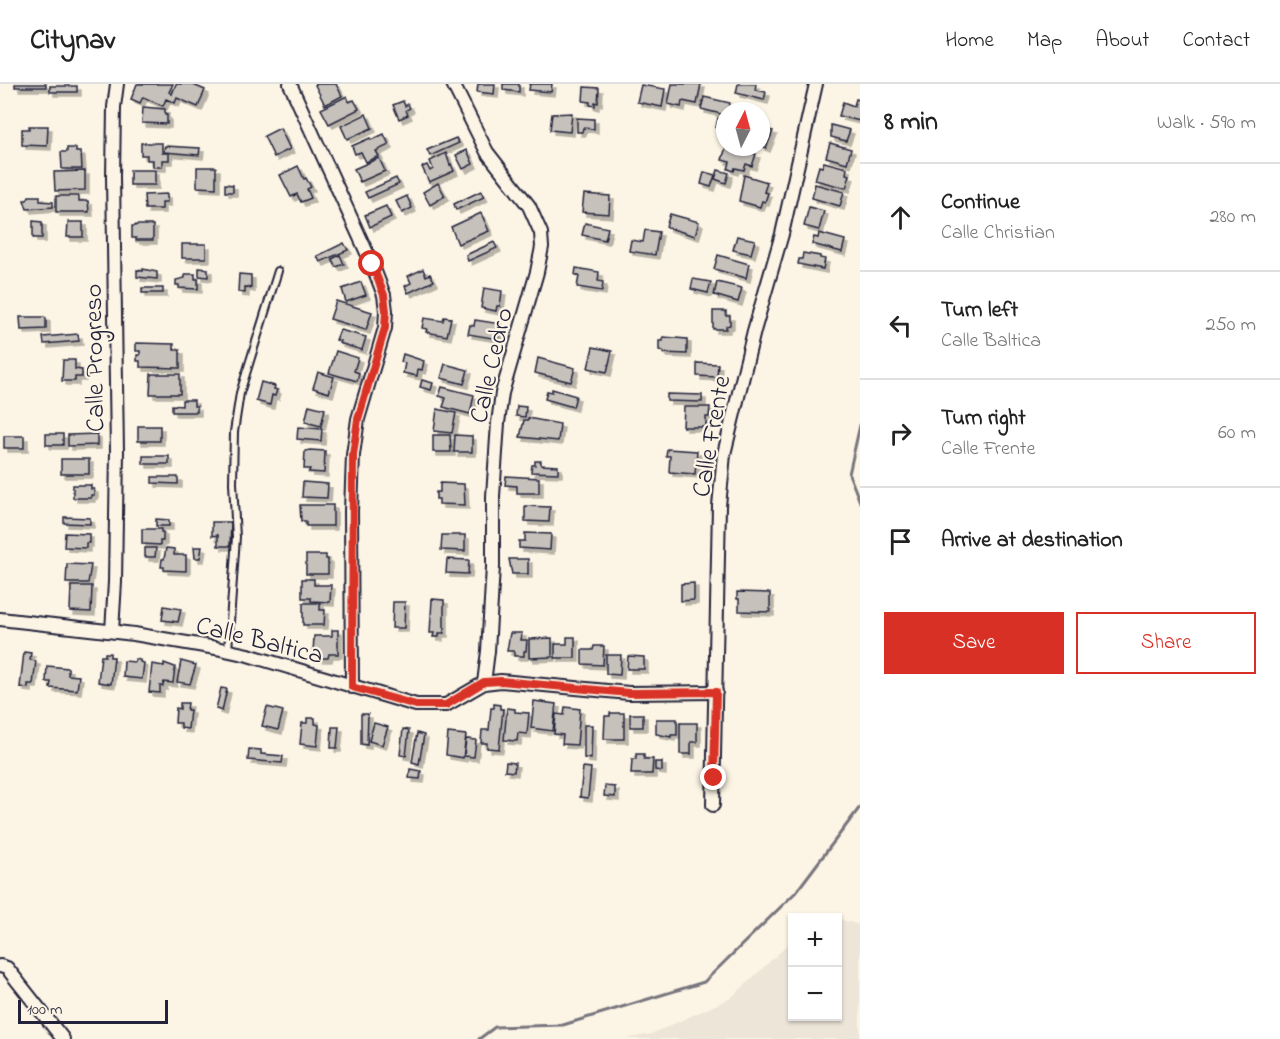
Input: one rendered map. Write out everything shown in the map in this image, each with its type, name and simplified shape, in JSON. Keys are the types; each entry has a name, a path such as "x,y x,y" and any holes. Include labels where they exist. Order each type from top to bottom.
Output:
{"street":[{"name":"Calle Progreso","path":"112,631 117,451 113,177 114,107 117,84"},
{"path":"290,84 372,264 384,295 386,311 385,328 358,419 353,455 352,687"},
{"name":"Calle Cedro","path":"453,84 487,152 529,206 537,220 542,240 537,272 502,393 498,423 494,477 493,567 484,682"},
{"name":"Calle Frente","path":"713,805 719,506 724,454 754,331 782,234 816,84"},
{"name":"Calle Baltica","path":"0,620 112,631 228,651 416,705 446,705 484,682"},
{"path":"484,682 513,682 629,693 716,692"},
{"path":"0,966 7,968 63,1039"}],"lane":[{"path":"228,651 236,537 233,483 234,432 240,393 278,271"}],"shaded area":[{"path":"842,920 860,925 860,1039 625,1039 651,1034 731,998 788,945 788,1021 842,1021"}],"building":[{"path":"15,84 46,84 46,87 15,87"},
{"path":"137,84 173,84 169,92 172,94 176,84 191,84 205,90 198,107 177,98 175,103 166,99 163,106 143,97 140,103 131,99"},
{"path":"316,84 336,84 342,96 325,105"},
{"path":"478,84 495,84 494,94 477,92"},
{"path":"503,84 519,84 519,92 503,90"},
{"path":"530,84 552,84 551,92 529,90"},
{"path":"672,84 701,84 697,104 682,101 681,107 668,104"},
{"path":"738,84 756,84 755,90 766,92 764,100 736,93"},
{"path":"641,85 665,89 662,107 637,102"},
{"path":"50,86 77,86 77,92 50,92"},
{"path":"584,87 599,88 598,103 595,102 595,106 583,101"},
{"path":"347,96 349,102 354,100 359,109 329,124 321,109"},
{"path":"704,97 726,102 716,102 716,113 701,109"},
{"path":"856,99 860,100 860,121 839,116 843,102 854,106"},
{"path":"403,101 405,106 408,104 410,108 406,110 408,115 399,119 393,105"},
{"path":"143,107 165,109 167,124 142,123"},
{"path":"572,113 570,132 550,130 552,114"},
{"path":"366,114 372,128 347,139 341,126"},
{"path":"577,118 594,119 594,129 583,128 582,132 577,132"},
{"path":"831,125 850,130 846,141 831,137"},
{"path":"29,126 48,126 47,146 22,145 22,129 29,129"},
{"path":"280,128 290,149 274,157 264,136"},
{"path":"384,134 389,145 376,151 379,156 366,162 361,152 355,154 352,146"},
{"path":"456,138 459,143 430,156 427,150"},
{"path":"141,143 162,143 162,153 169,153 169,160 162,160 162,167 153,167 153,160 147,160 147,155 141,155"},
{"path":"830,143 851,149 847,163 826,157"},
{"path":"165,146 200,148 199,155 164,152"},
{"path":"67,148 76,148 76,152 81,152 82,169 62,169 61,152 67,152"},
{"path":"467,150 473,164 463,169 456,155"},
{"path":"446,153 454,171 429,182 422,167 427,165 430,171 433,169 430,161"},
{"path":"723,156 755,156 752,166 746,164 744,170 728,169 730,162 722,160"},
{"path":"379,158 385,171 360,182 354,169"},
{"path":"824,162 847,168 846,174 850,175 846,188 815,180 819,166 822,167"},
{"path":"298,166 311,187 307,189 311,198 301,202 297,194 291,197 280,175"},
{"path":"197,167 216,167 216,188 197,187"},
{"path":"130,170 155,170 155,185 130,185"},
{"path":"718,170 729,173 726,183 715,179"},
{"path":"85,171 85,190 55,191 54,172"},
{"path":"704,172 715,175 711,187 701,184"},
{"path":"744,175 767,182 764,192 768,193 765,202 762,201 760,207 739,201"},
{"path":"396,178 399,184 368,198 365,192"},
{"path":"438,183 445,196 430,205 423,192"},
{"path":"225,184 233,185 233,192 225,192"},
{"path":"815,184 844,192 840,206 812,198"},
{"path":"481,191 484,197 456,210 454,204"},
{"path":"167,194 167,202 162,202 162,209 145,209 144,195"},
{"path":"584,194 610,196 609,214 582,212"},
{"path":"29,196 40,196 40,201 53,202 53,207 27,209 24,200 27,200"},
{"path":"56,196 79,196 79,201 88,201 89,212 56,212"},
{"path":"407,196 412,208 402,213 396,201"},
{"path":"386,206 391,217 370,227 365,215"},
{"path":"809,207 824,211 819,230 804,226"},
{"path":"481,213 489,231 458,244 451,227"},
{"path":"670,214 699,222 695,236 666,227"},
{"path":"33,221 42,222 42,238 33,238"},
{"path":"68,222 83,222 83,237 67,237"},
{"path":"585,223 608,228 605,240 582,235"},
{"path":"153,225 153,240 132,238 132,226"},
{"path":"645,230 659,232 655,255 629,251 631,240 643,242"},
{"path":"819,233 845,240 842,252 812,244 814,237 818,238"},
{"path":"737,236 755,240 751,254 733,250"},
{"path":"494,242 497,248 468,261 466,255"},
{"path":"344,243 348,250 320,262 317,256"},
{"path":"182,244 206,244 206,258 182,258"},
{"path":"803,253 825,259 823,269 798,264"},
{"path":"340,255 344,264 336,267 332,259"},
{"path":"718,255 749,264 746,278 714,269"},
{"path":"199,268 208,269 208,277 199,276"},
{"path":"576,268 599,272 598,281 603,282 602,291 577,287 579,276 575,275"},
{"path":"143,269 157,272 157,279 137,277 137,270 143,271"},
{"path":"423,269 426,276 430,274 434,281 408,293 405,286 411,283 408,276"},
{"path":"185,274 195,274 195,279 198,279 198,289 179,288 179,285 176,285 176,280 185,278"},
{"path":"239,274 251,275 251,288 245,287 245,293 238,292"},
{"path":"693,279 711,282 708,293 691,289"},
{"path":"361,282 366,295 346,302 342,289"},
{"path":"717,282 742,288 738,302 714,295"},
{"path":"142,288 163,288 163,293 142,293"},
{"path":"484,288 502,291 500,306 497,306 496,311 481,308"},
{"path":"336,301 372,312 366,330 330,319"},
{"path":"713,311 726,311 726,316 730,316 730,325 726,326 726,329 713,329"},
{"path":"20,317 44,317 46,318 46,329 21,330"},
{"path":"444,317 451,318 447,336 426,332 427,329 422,328 424,318 443,321"},
{"path":"475,320 501,324 498,339 468,334 470,325 474,326"},
{"path":"340,330 366,337 362,350 339,343 340,341 336,340"},
{"path":"78,334 79,341 44,344 43,337"},
{"path":"663,337 687,339 687,354 663,353 659,350 659,341 663,341"},
{"path":"136,343 174,344 174,350 180,350 180,368 140,367 137,355 140,355 140,351 136,351"},
{"path":"593,347 612,351 607,372 588,368"},
{"path":"336,351 358,358 354,371 359,373 357,381 329,373"},
{"path":"403,354 424,361 422,370 418,369 417,376 403,373 405,363 401,362"},
{"path":"538,358 575,368 571,382 535,373"},
{"path":"63,360 75,360 75,369 82,370 82,377 75,377 75,381 62,381"},
{"path":"697,363 718,364 717,377 697,376"},
{"path":"445,364 468,370 464,384 441,378"},
{"path":"318,372 334,377 329,393 313,388"},
{"path":"151,374 180,374 180,394 150,394"},
{"path":"422,380 433,383 431,390 420,387"},
{"path":"261,382 275,386 274,389 277,390 275,396 272,395 270,405 256,401"},
{"path":"442,387 474,395 470,414 443,407 446,398 439,396"},
{"path":"552,389 576,396 573,407 545,399 547,391 552,392"},
{"path":"667,394 702,395 702,402 667,401"},
{"path":"182,400 194,400 197,412 172,412 172,405 182,406"},
{"path":"309,405 325,409 321,426 305,422"},
{"path":"517,406 526,407 525,417 516,416"},
{"path":"684,407 710,407 709,417 706,417 706,427 683,427"},
{"path":"437,409 456,413 452,433 434,431"},
{"path":"528,418 560,424 558,441 520,437 524,420"},
{"path":"138,426 160,426 160,441 138,441"},
{"path":"298,427 322,429 321,441 297,439"},
{"path":"46,434 63,434 63,445 46,445"},
{"path":"97,434 97,445 68,446 68,435"},
{"path":"433,435 450,435 451,452 433,452"},
{"path":"455,435 472,436 472,452 454,452"},
{"path":"4,436 24,436 24,448 4,448"},
{"path":"667,449 697,451 695,474 669,472 670,456 666,456"},
{"path":"305,451 325,451 324,473 309,472 310,469 304,469"},
{"path":"143,456 169,456 169,464 143,464"},
{"path":"61,459 89,459 89,474 61,474"},
{"path":"535,461 541,461 541,465 558,466 558,473 531,472"},
{"path":"506,476 539,478 539,493 517,493 517,486 505,485"},
{"path":"152,477 178,477 178,484 152,483"},
{"path":"303,482 328,484 327,498 302,497"},
{"path":"440,483 464,484 465,505 439,504 436,492 440,492"},
{"path":"73,485 91,485 94,495 91,495 91,498 73,498"},
{"path":"300,505 333,505 333,526 306,526 306,521 301,521"},
{"path":"525,506 550,507 549,522 525,521"},
{"path":"64,517 90,518 90,524 64,523"},
{"path":"156,519 169,520 169,526 156,526"},
{"path":"212,522 231,522 230,546 218,546 218,535 212,536"},
{"path":"142,529 161,529 163,541 160,541 160,545 142,544"},
{"path":"65,533 89,534 89,543 86,543 86,548 64,547"},
{"path":"525,533 551,534 550,550 519,548 519,541 525,541"},
{"path":"442,535 465,535 465,551 441,550"},
{"path":"194,547 202,547 200,558 195,558"},
{"path":"145,548 156,548 155,557 145,557"},
{"path":"166,548 174,549 174,555 186,555 186,571 164,570 164,567 161,567"},
{"path":"306,555 326,555 328,574 306,574"},
{"path":"447,559 469,560 468,574 446,573"},
{"path":"509,559 528,559 528,574 512,574"},
{"path":"67,564 91,565 88,583 66,583"},
{"path":"302,579 314,579 314,585 331,585 330,602 302,598"},
{"path":"694,583 694,600 681,601 681,584"},
{"path":"71,586 92,586 91,612 70,611"},
{"path":"737,592 770,593 770,612 739,611"},
{"path":"432,599 444,600 444,633 439,633 439,637 433,637 434,633 430,633"},
{"path":"393,602 405,602 404,628 392,628"},
{"path":"303,603 320,603 320,610 325,610 324,625 303,625"},
{"path":"164,606 181,609 178,622 162,620"},
{"path":"332,630 338,630 338,654 329,654 328,658 317,658 317,653 313,653 314,636 332,636"},
{"path":"510,633 522,633 521,640 527,640 524,656 514,656 514,651 507,651"},
{"path":"567,637 575,637 575,658 555,658 555,644 567,644"},
{"path":"552,638 552,657 529,658 529,639"},
{"path":"594,646 604,646 603,665 582,664 582,650 593,650"},
{"path":"24,652 31,653 30,660 36,661 33,684 28,684 28,688 20,687"},
{"path":"105,653 110,653 110,657 114,657 111,684 98,682 101,656 105,656"},
{"path":"606,655 621,655 620,675 606,674"},
{"path":"628,656 644,657 644,669 627,669"},
{"path":"135,659 144,663 142,679 123,677 124,661 135,662"},
{"path":"181,661 196,665 190,684 177,682"},
{"path":"164,663 175,667 173,683 164,682 163,686 160,686 160,693 149,692 152,664 164,666"},
{"path":"47,666 68,668 68,675 79,676 77,690 50,688 51,682 46,682"},
{"path":"221,688 227,689 222,711 216,709"},
{"path":"534,701 556,704 553,731 531,728"},
{"path":"180,703 188,703 187,710 190,710 188,729 181,728 181,723 175,723 176,708 180,709"},
{"path":"494,704 500,705 500,709 503,709 499,749 487,748 487,743 481,743 482,730 489,730 491,708 494,708"},
{"path":"267,707 283,711 278,730 262,726"},
{"path":"565,707 580,709 577,745 562,744 563,735 554,734 556,714 564,715"},
{"path":"507,708 515,709 515,712 529,713 527,734 518,733 517,741 504,740"},
{"path":"610,713 624,713 624,739 604,739 605,716 610,716"},
{"path":"361,714 368,714 367,745 361,744"},
{"path":"630,714 643,714 643,727 630,727"},
{"path":"307,718 315,718 315,724 319,725 317,746 300,744 302,723 307,723"},
{"path":"656,719 677,719 677,735 671,735 671,737 656,734"},
{"path":"374,723 388,727 382,745 369,741"},
{"path":"680,723 697,723 697,742 691,742 691,754 680,754"},
{"path":"584,725 592,725 591,759 584,758"},
{"path":"332,727 339,727 337,748 331,748"},
{"path":"403,729 409,730 406,756 400,755"},
{"path":"417,733 424,735 419,764 412,762"},
{"path":"448,733 466,735 463,758 446,755"},
{"path":"466,739 476,740 474,757 464,756"},
{"path":"249,749 261,750 261,754 283,756 282,763 248,760"},
{"path":"636,754 644,754 644,759 653,759 652,774 631,774 632,759 636,759"},
{"path":"506,762 515,763 514,772 505,771"},
{"path":"655,762 662,762 662,771 655,770"},
{"path":"583,767 591,768 588,798 580,797"},
{"path":"410,769 421,771 420,779 409,778"},
{"path":"605,786 615,787 615,797 604,796"}],"waterway":[{"path":"860,425 849,474 860,502"},
{"path":"479,1039 495,1027 563,1025 704,982 796,892 860,807"}],"route":[{"path":"372,264 384,295 386,311 385,328 358,419 353,455 352,687 416,705 446,705 484,682 501,681 629,693 716,692 714,778"}]}
